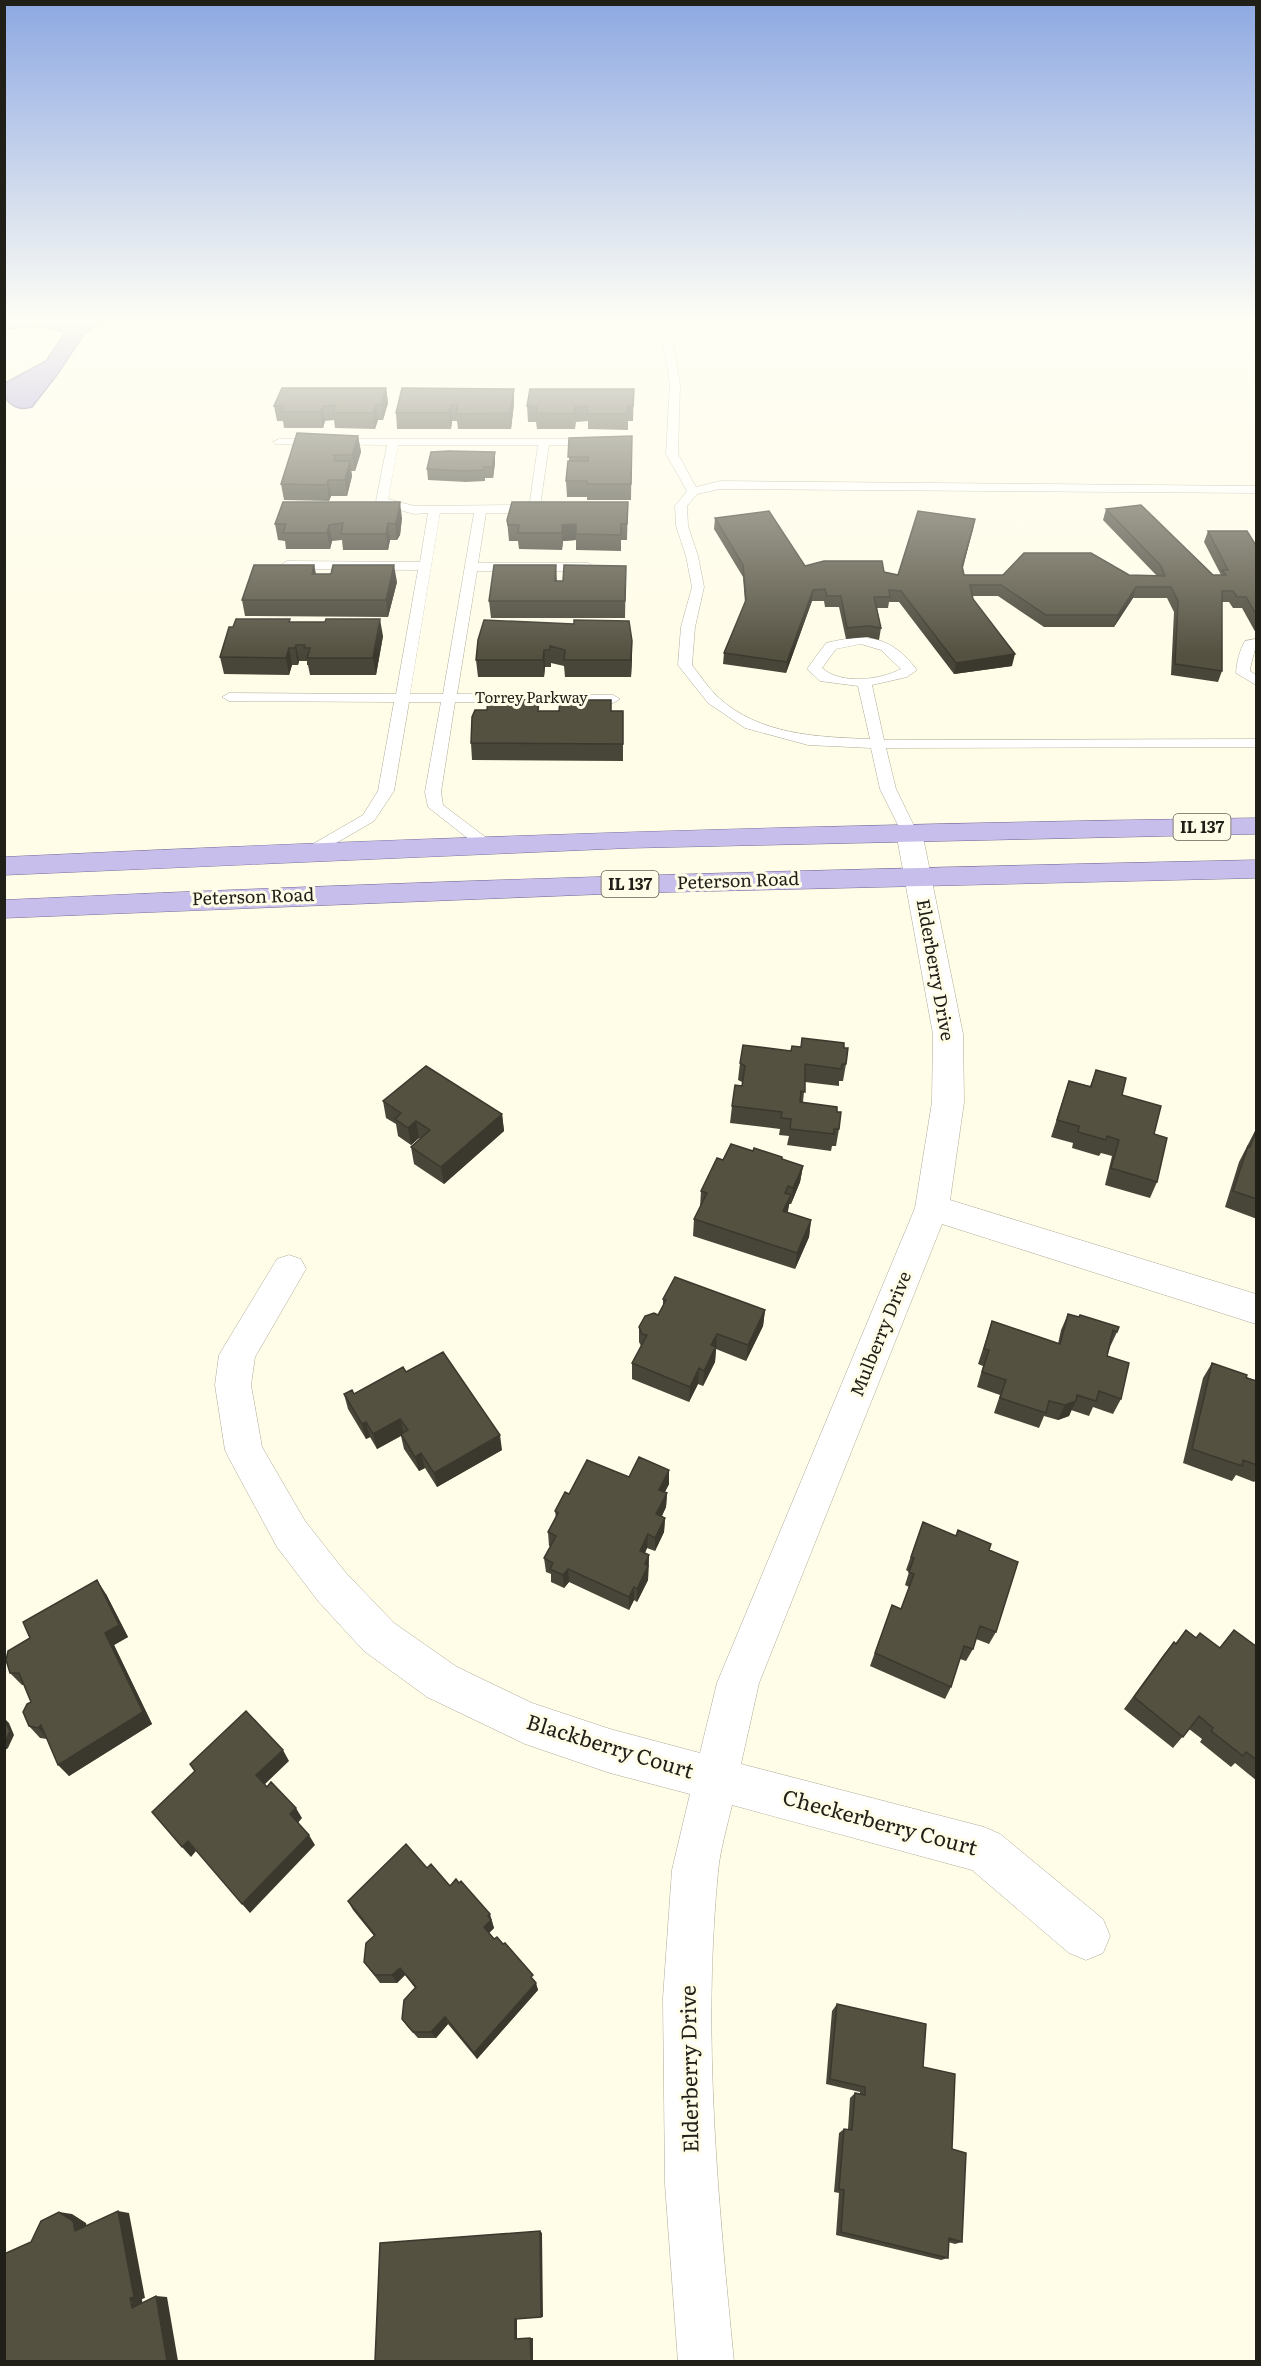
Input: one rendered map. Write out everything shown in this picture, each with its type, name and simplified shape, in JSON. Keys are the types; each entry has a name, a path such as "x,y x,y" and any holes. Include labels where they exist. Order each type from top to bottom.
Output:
{"main road":[{"name":"IL 137","path":"4,866 486,845 909,832 1257,826"},
{"name":"Peterson Road","path":"4,909 278,895 918,875 1257,869"}],"street":[{"name":"Elderberry Drive","path":"909,832 948,1034 948,1102 932,1208"},
{"path":"932,1208 1257,1309"},
{"name":"Mulberry Drive","path":"716,1779 738,1683 932,1208"},
{"name":"Blackberry Court","path":"290,1269 237,1355 233,1385 244,1450 291,1534 332,1587 379,1637 442,1682 525,1722 610,1751 716,1779"},
{"name":"Elderberry Drive","path":"706,2361 691,2184 687,1998 694,1870 716,1779"},
{"name":"Checkerberry Court","path":"716,1779 984,1850 1086,1936"}],"lane":[{"path":"673,434 672,454 693,491"},
{"path":"279,442 603,442"},
{"path":"393,442 382,501 414,510 523,509 536,503 544,442"},
{"path":"1257,489 720,485 693,491 681,506 682,526 692,556 698,587 688,627 685,664 713,700 750,725 808,741 879,744 1257,743"},
{"name":"Torrey Parkway","path":"481,509 433,792 436,807 486,845"},
{"path":"312,852 369,818 386,791 435,510"},
{"path":"272,565 425,566"},
{"path":"471,567 607,567"},
{"path":"861,640 886,647 910,670 899,678 864,682 825,678 814,669 831,646 861,640"},
{"path":"1257,643 1251,644 1244,658 1244,673 1257,681"},
{"path":"864,682 888,789 909,832"},
{"name":"Torrey Parkway","path":"229,697 614,699"}],"building":[{"path":"297,434 358,436 352,455 333,455 335,456 334,461 350,461 345,480 328,480 327,485 281,484"},
{"path":"632,436 631,484 587,484 587,481 566,481 568,461 588,461 588,457 568,457 569,438"},
{"path":"431,452 495,452 492,467 484,467 484,470 427,469"},
{"path":"283,502 400,502 395,524 388,523 386,534 341,534 343,523 329,525 327,533 283,533 286,524 275,524"},
{"path":"512,502 628,502 627,524 621,524 621,535 576,534 576,524 562,525 562,533 518,533 519,525 508,525 507,520"},
{"path":"1141,505 1213,575 1226,575 1222,570 1228,570 1208,531 1247,531 1257,547 1257,616 1246,597 1237,597 1233,591 1222,591 1222,671 1175,664 1178,601 1171,587 1136,587 1118,615 1046,615 1001,585 970,585 973,599 1015,654 956,663 901,591 889,590 890,597 874,597 881,628 869,626 847,628 841,596 827,596 825,589 813,590 787,662 724,653 746,600 743,565 715,518 769,511 805,566 824,561 882,561 884,572 898,575 918,511 975,519 962,566 964,575 1003,575 1024,553 1091,553 1129,575 1165,576 1161,566 1106,509"},
{"path":"254,565 314,565 312,574 331,574 333,565 394,565 386,600 242,600"},
{"path":"494,565 556,565 555,581 563,581 564,565 626,566 625,601 489,601"},
{"path":"236,619 290,619 289,622 325,622 326,619 380,619 373,658 307,658 310,648 304,648 305,645 289,648 286,658 220,657 229,627 233,627"},
{"path":"484,620 574,624 574,620 629,621 632,641 631,660 564,660 565,650 550,646 550,650 544,650 543,660 476,660 478,640"},
{"path":"488,699 539,700 538,711 559,711 560,700 611,700 611,711 623,711 623,744 471,743 472,717 475,710 487,710"},
{"path":"802,1038 844,1043 844,1048 848,1048 846,1064 842,1064 841,1069 805,1064 805,1092 801,1091 800,1102 837,1107 837,1112 841,1112 839,1129 834,1129 834,1134 790,1129 791,1119 781,1118 782,1112 732,1106 735,1085 742,1086 745,1066 740,1063 743,1045 791,1051 792,1046 801,1047"},
{"path":"426,1066 502,1114 441,1167 411,1147 430,1130 416,1121 408,1128 395,1119 401,1113 383,1101"},
{"path":"1096,1070 1126,1078 1122,1095 1161,1106 1154,1134 1167,1138 1157,1182 1111,1168 1119,1140 1107,1136 1106,1140 1078,1132 1079,1126 1057,1120 1069,1081 1091,1087"},
{"path":"1257,1128 1257,1199 1233,1191 1248,1146 1250,1147"},
{"path":"731,1144 753,1151 754,1148 803,1166 793,1188 788,1186 785,1193 791,1195 783,1211 811,1220 797,1253 694,1219 707,1193 701,1191 717,1158 723,1160"},
{"path":"675,1277 765,1310 748,1345 717,1334 711,1345 716,1347 704,1371 699,1368 690,1387 632,1363 647,1335 642,1334 639,1327 645,1316 654,1313 658,1315 666,1300 663,1299"},
{"path":"1068,1314 1079,1317 1080,1315 1119,1327 1117,1332 1113,1330 1107,1356 1129,1363 1121,1399 1099,1391 1096,1401 1077,1395 1076,1401 1065,1405 1049,1401 1046,1413 1000,1398 1006,1380 982,1372 989,1350 984,1349 992,1321 1060,1344"},
{"path":"443,1352 500,1435 434,1473 421,1453 415,1457 401,1434 408,1430 400,1419 373,1434 366,1422 362,1424 344,1394 352,1390 354,1394 403,1367 406,1372"},
{"path":"1212,1363 1247,1375 1246,1378 1257,1381 1257,1465 1243,1460 1242,1466 1192,1449"},
{"path":"639,1457 669,1470 659,1490 667,1493 656,1514 665,1518 655,1538 648,1534 640,1551 649,1555 645,1564 648,1566 637,1589 634,1587 629,1597 568,1569 563,1575 550,1569 553,1563 544,1558 556,1536 548,1532 558,1513 555,1511 565,1492 569,1494 587,1460 629,1477"},
{"path":"923,1522 956,1536 958,1530 991,1544 989,1550 1018,1562 996,1632 980,1626 973,1649 964,1646 951,1687 875,1653 892,1605 901,1609 914,1574 909,1572 914,1558 911,1557"},
{"path":"97,1580 119,1625 105,1633 143,1712 58,1765 41,1725 38,1728 29,1726 23,1712 27,1704 31,1702 19,1673 10,1673 6,1660 8,1651 30,1638 23,1622"},
{"path":"1186,1630 1196,1638 1200,1633 1220,1648 1234,1630 1257,1647 1257,1760 1246,1752 1243,1756 1211,1731 1213,1728 1199,1716 1183,1737 1134,1697 1174,1642 1176,1644"},
{"path":"246,1711 283,1750 256,1775 267,1787 271,1782 296,1808 290,1814 309,1835 242,1904 188,1841 182,1847 152,1812 195,1771 190,1764"},
{"path":"4,1719 10,1731 4,1744"},
{"path":"406,1844 427,1868 431,1864 450,1886 456,1879 459,1883 461,1881 490,1914 488,1916 491,1920 484,1927 494,1939 497,1937 503,1944 505,1943 533,1975 531,1977 536,1983 474,2053 445,2017 431,2032 413,2032 402,2019 404,2000 416,1987 400,1968 392,1975 375,1975 364,1962 366,1943 375,1935 348,1901"},
{"path":"837,2004 926,2024 923,2067 955,2074 952,2149 966,2153 962,2242 949,2238 948,2258 841,2232 844,2190 839,2189 844,2129 852,2130 855,2093 865,2095 865,2087 830,2079"},
{"path":"118,2211 134,2297 130,2298 132,2308 156,2296 167,2361 4,2361 4,2254 31,2242 41,2221 59,2212 73,2221 75,2231"},
{"path":"540,2231 541,2317 515,2319 515,2339 530,2338 531,2361 375,2361 380,2243"}]}
